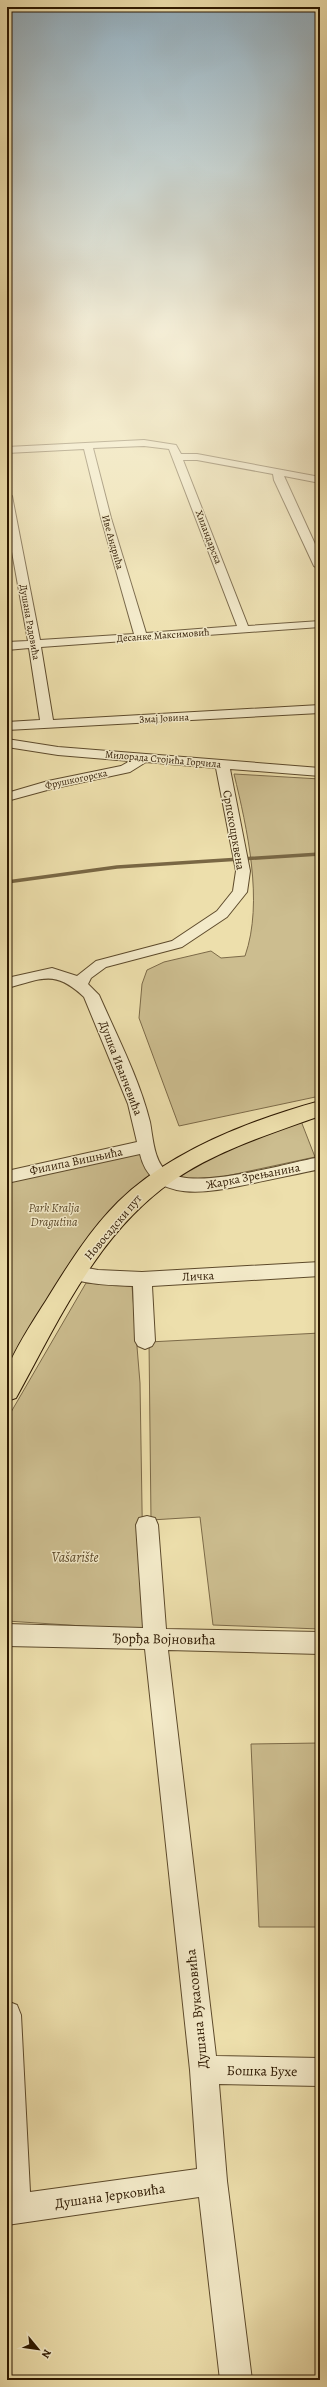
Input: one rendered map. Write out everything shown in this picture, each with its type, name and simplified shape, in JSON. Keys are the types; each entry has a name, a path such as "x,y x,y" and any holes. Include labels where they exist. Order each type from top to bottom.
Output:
{"main road":[{"name":"Новосадски пут","path":"7,1391 76,1273 125,1209 162,1177 218,1147 320,1108"}],"street":[{"name":"Хиландарска","path":"88,446 137,443"},
{"name":"Хиландарска","path":"148,443 171,446 178,457 244,629"},
{"path":"7,450 88,446"},
{"name":"Иве Андрића","path":"88,446 101,502 141,637"},
{"path":"178,457 197,457 320,480"},
{"path":"278,472 279,480 320,566"},
{"name":"Душана Радовића","path":"7,496 35,644 47,724"},
{"name":"Десанке Максимовић","path":"7,646 320,624"},
{"name":"Змај Јовина","path":"7,726 320,709"},
{"name":"Милорада Стојића Горчила","path":"7,743 58,751 320,772"},
{"name":"Фрушкогорска","path":"7,797 48,785 125,769 144,758"},
{"name":"Српскоцрквена","path":"80,984 93,968 177,944 198,932 222,914 240,892 243,871 222,764"},
{"path":"7,983 52,972 61,973 80,984"},
{"name":"Душка Иванчевића","path":"80,984 91,995 112,1042 137,1104 151,1165 162,1177"},
{"name":"Филипа Вишњића","path":"7,1176 146,1146"},
{"name":"Жарка Зрењанина","path":"162,1177 182,1185 207,1186 320,1163"},
{"name":"Личка","path":"76,1273 98,1277 142,1279 320,1269"},
{"path":"142,1279 146,1341"},
{"path":"147,1525 155,1638"},
{"name":"Ђорђа Војновића","path":"7,1635 320,1643"},
{"name":"Душана Вукасовића","path":"155,1638 204,2070 212,2181 236,2380"},
{"path":"7,2015 11,2210"},
{"name":"Бошка Бухе","path":"204,2070 320,2072"},
{"name":"Душана Јерковића","path":"11,2210 212,2181"}],"green space":[{"path":"234,774 320,779 320,1096 179,1126 139,1018 142,984 147,970 164,962 211,951 221,958 245,956 251,935 253,912 252,865 244,818"},
{"path":"301,1121 315,1157 217,1178 191,1181 178,1175 227,1150"},
{"name":"Park Kralja Dragutina","path":"146,1146 162,1177 111,1217 7,1374 7,1177"},
{"name":"Vašarište","path":"86,1283 132,1286 140,1383 144,1630 7,1621 7,1419"},
{"path":"320,1333 320,1629 213,1625 200,1517 151,1520 149,1342"},
{"path":"320,1743 320,1927 259,1927 251,1744"}],"waterway":[{"path":"7,882 117,867 320,854"}]}
